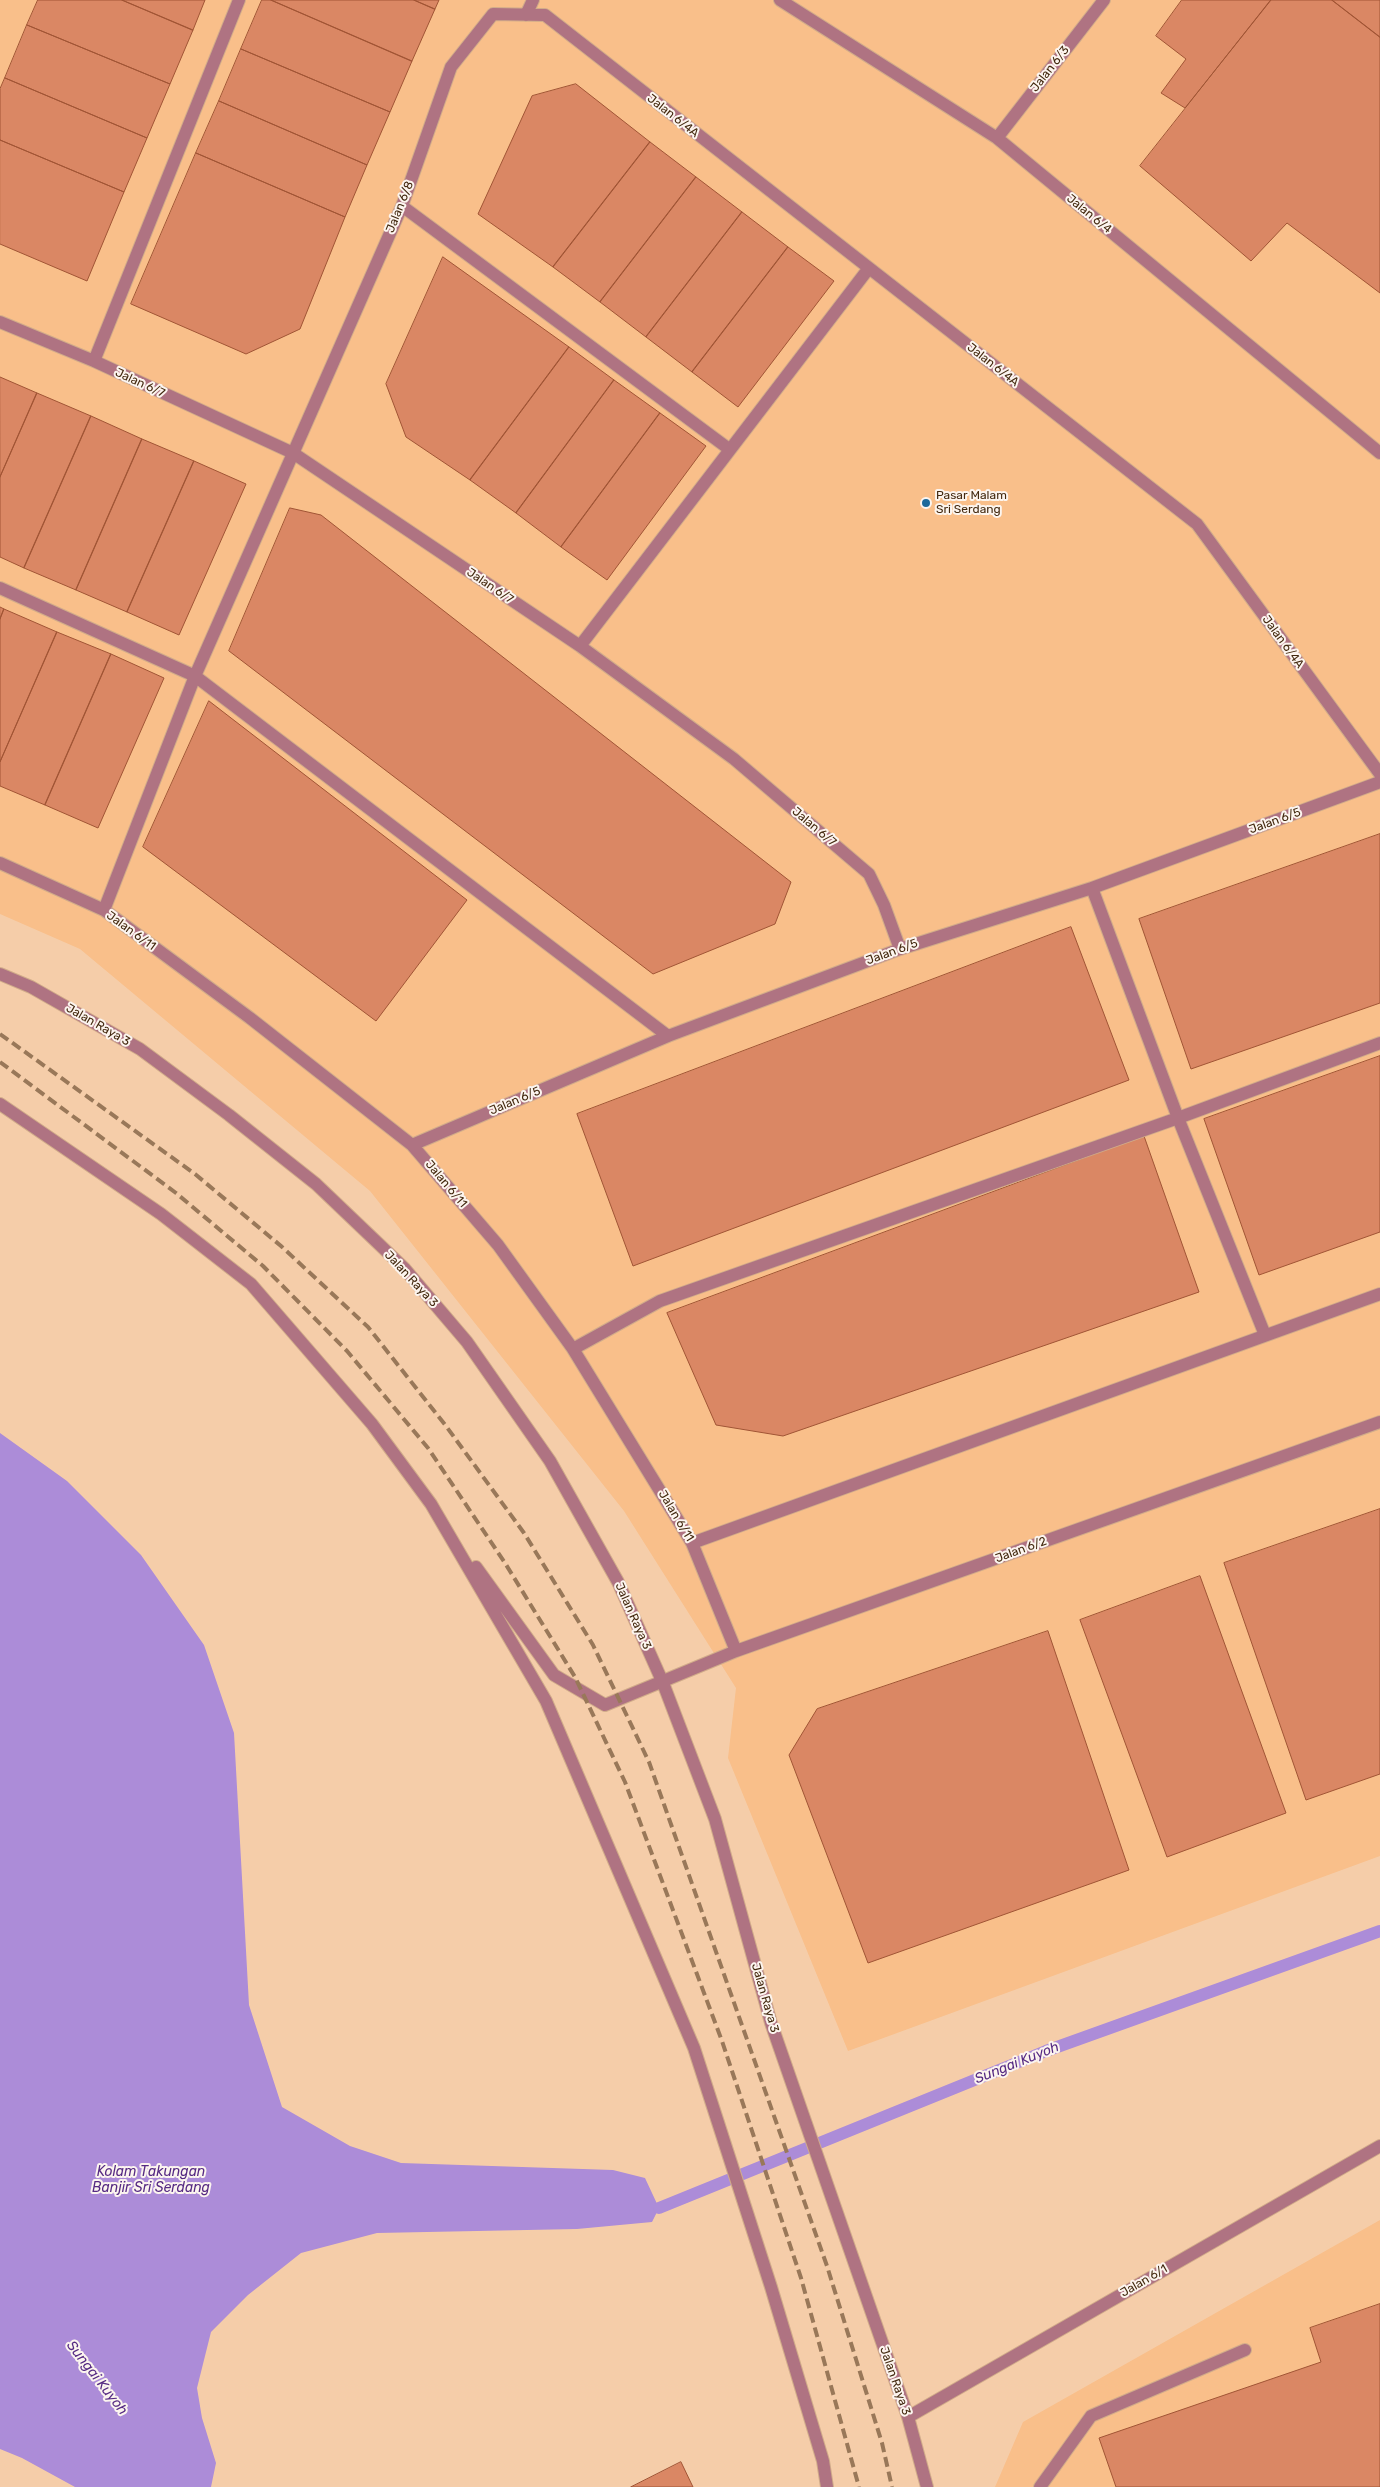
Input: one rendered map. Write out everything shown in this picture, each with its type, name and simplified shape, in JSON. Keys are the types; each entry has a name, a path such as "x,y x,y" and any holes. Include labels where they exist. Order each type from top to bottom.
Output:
{"street":[{"path":"94,361 240,0"},
{"path":"526,14 533,0"},
{"name":"Jalan 6/4","path":"780,0 997,138 1380,453"},
{"name":"Jalan 6/3","path":"997,138 1104,0"},
{"name":"Jalan 6/8","path":"104,910 196,676 402,206 451,67 493,14 545,15"},
{"name":"Jalan 6/4A","path":"545,15 1197,524 1380,774"},
{"path":"402,206 729,449"},
{"path":"580,646 869,268"},
{"name":"Jalan 6/7","path":"0,322 94,361 293,453 580,646 734,759 869,874 884,904 900,949"},
{"path":"0,588 196,676 668,1036"},
{"name":"Jalan 6/5","path":"412,1145 668,1036 900,949 1092,888 1380,782"},
{"name":"Jalan 6/11","path":"0,863 104,910 250,1018 412,1145 498,1245 573,1349 692,1543 736,1651"},
{"path":"1092,888 1178,1118 1265,1335"},
{"name":"Jalan Raya 3","path":"0,974 31,987 154,1060 229,1115 316,1184 404,1268 468,1342 550,1462 618,1582 663,1683 715,1819 771,2023 908,2418 927,2487"},
{"path":"573,1349 660,1301 1178,1118 1380,1043"},
{"path":"0,1104 161,1214 251,1284 372,1424 431,1504 546,1701 694,2048 771,2287 823,2461 827,2487"},
{"path":"692,1543 1380,1294"},
{"name":"Jalan 6/2","path":"431,1504 554,1675 606,1705 663,1683 736,1651 1380,1422"},
{"name":"Jalan 6/1","path":"908,2418 1380,2146"},
{"path":"1040,2487 1091,2416 1245,2350"}],"shaded area":[{"path":"0,0 1380,0 1380,1856 848,2051 728,1758 736,1688 624,1511 370,1191 80,949 0,914"},
{"path":"1380,2220 1380,2487 995,2487 1023,2422"}],"water":[{"name":"Kolam Takungan Banjir Sri Serdang","path":"0,1433 67,1481 141,1555 204,1645 234,1733 249,2005 282,2107 350,2146 401,2163 613,2170 645,2178 659,2208 652,2222 577,2229 377,2233 301,2253 248,2295 211,2332 197,2388 202,2418 216,2463 211,2487 75,2487 22,2458 0,2449"}],"building":[{"path":"38,0 122,0 193,30 170,84 27,25"},
{"path":"122,0 205,0 193,30"},
{"path":"262,0 271,0 412,61 390,112 241,49"},
{"path":"271,0 414,0 435,9 412,61"},
{"path":"414,0 439,0 435,9"},
{"path":"1182,0 1271,0 1185,108 1161,93 1186,59 1156,36"},
{"path":"1271,0 1332,0 1380,37 1380,293 1287,223 1251,261 1140,166"},
{"path":"1332,0 1380,0 1380,37"},
{"path":"27,25 170,84 147,138 5,78"},
{"path":"241,49 390,112 367,165 219,101"},
{"path":"5,78 147,138 124,192 0,140 0,89"},
{"path":"576,84 650,142 553,267 478,214 532,96"},
{"path":"219,101 367,165 345,217 196,153"},
{"path":"0,140 124,192 87,281 0,244"},
{"path":"650,142 696,177 600,302 553,267"},
{"path":"196,153 345,217 300,329 246,354 131,304"},
{"path":"696,177 742,212 646,337 600,302"},
{"path":"742,212 788,247 692,372 646,337"},
{"path":"788,247 834,281 738,407 692,372"},
{"path":"443,257 569,347 470,480 406,437 386,384"},
{"path":"569,347 614,380 516,513 470,480"},
{"path":"0,377 37,393 0,477"},
{"path":"614,380 660,413 561,547 516,513"},
{"path":"37,393 91,416 24,568 0,557 0,477"},
{"path":"660,413 706,446 607,580 561,547"},
{"path":"91,416 142,439 76,590 24,568"},
{"path":"142,439 194,461 127,612 76,590"},
{"path":"194,461 246,484 179,635 127,612"},
{"path":"290,508 321,515 791,882 775,924 653,974 229,651"},
{"path":"0,607 4,609 0,619"},
{"path":"4,609 57,632 0,762 0,619"},
{"path":"57,632 111,654 45,805 0,786 0,762"},
{"path":"111,654 164,678 98,828 45,805"},
{"path":"209,701 467,900 376,1021 143,847"},
{"path":"1380,834 1380,1003 1191,1069 1139,919"},
{"path":"1071,927 1129,1080 633,1266 577,1114"},
{"path":"1380,1056 1380,1232 1259,1275 1204,1119"},
{"path":"1144,1136 1199,1292 783,1436 716,1425 667,1313"},
{"path":"1380,1509 1380,1774 1306,1800 1224,1563"},
{"path":"1200,1576 1286,1813 1167,1857 1080,1620"},
{"path":"1048,1631 1129,1870 868,1963 789,1755 817,1709"},
{"path":"1380,2304 1380,2487 1116,2487 1099,2438 1321,2362 1310,2328"},
{"path":"681,2462 693,2487 631,2487"}],"waterway":[{"name":"Sungai Kuyoh","path":"659,2208 1046,2051 1380,1931"}],"railway":[{"path":"0,1034 195,1174 281,1246 368,1327 446,1426 524,1533 593,1645 649,1762 827,2266 882,2443 892,2487"},
{"path":"0,1062 176,1193 263,1266 347,1351 428,1448 505,1563 575,1677 625,1782 722,2041 801,2278 859,2487"}],"place":[{"name":"Pasar Malam Sri Serdang","path":"926,503"}]}
